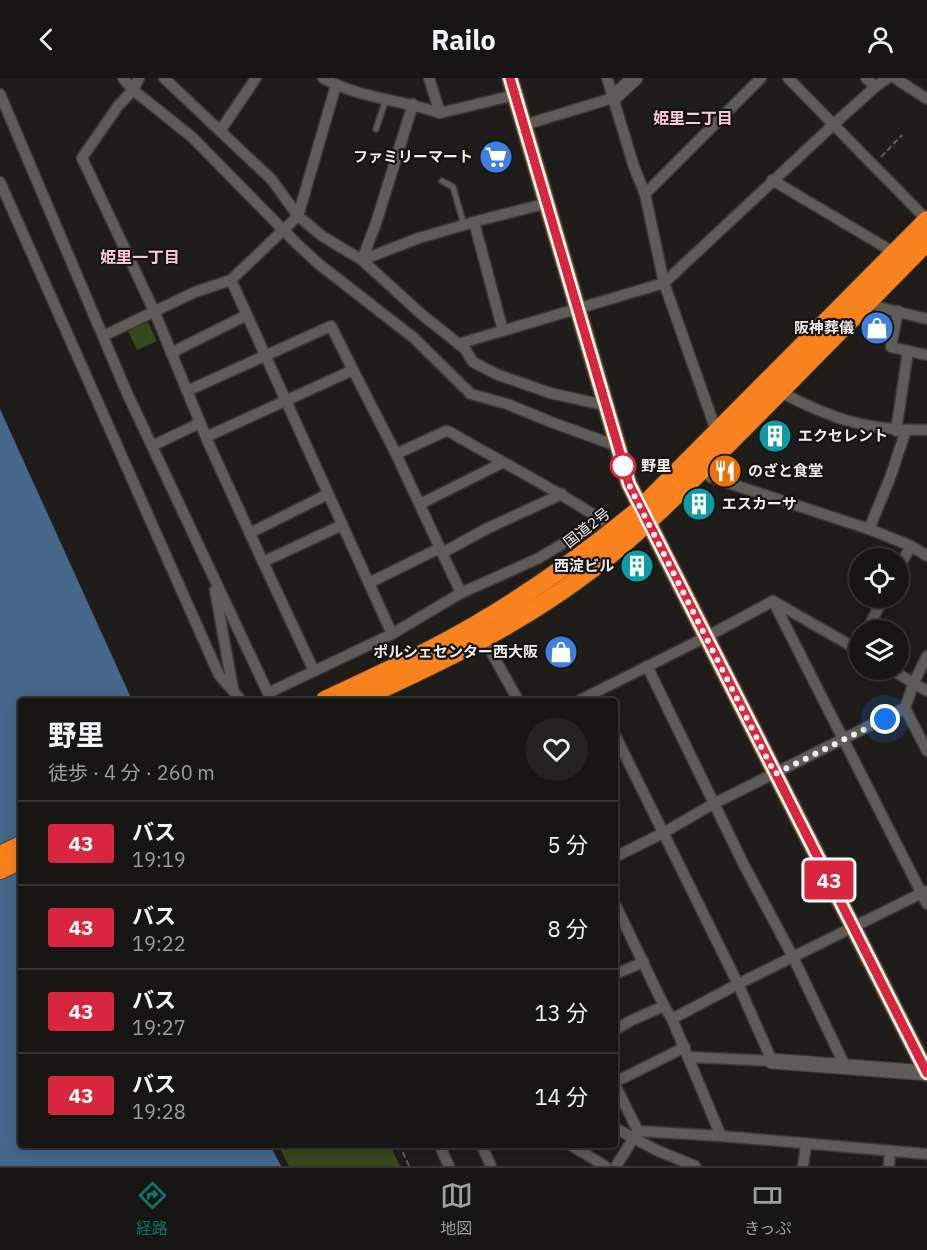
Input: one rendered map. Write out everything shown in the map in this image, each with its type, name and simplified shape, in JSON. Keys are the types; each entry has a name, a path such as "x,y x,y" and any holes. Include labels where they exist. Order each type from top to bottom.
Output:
{"highway":[{"name":"国道2号","path":"362,698 445,660 484,639 566,588 611,554 717,433 927,220"},
{"name":"国道2号","path":"329,698 408,661 476,624 644,515 780,392 927,242"},
{"path":"0,855 18,846"},
{"path":"0,870 18,861"}],"main road":[{"path":"510,78 629,484 927,1073"}],"street":[{"path":"123,78 133,90 192,137 282,230 320,265 414,338 471,394 507,404 617,446"},
{"path":"139,78 133,90 118,106 82,158 155,313 206,437 314,671"},
{"path":"164,78 272,180 298,216 322,236 362,260 411,306 465,349 473,362 496,374 550,393 604,405"},
{"path":"175,89 181,78"},
{"path":"219,130 256,78"},
{"path":"323,78 440,113 515,95"},
{"path":"429,78 440,113"},
{"path":"607,78 634,167 645,194 664,283 717,433"},
{"path":"524,125 612,98 634,78"},
{"path":"645,194 761,78"},
{"path":"788,78 927,220"},
{"path":"866,78 875,87"},
{"path":"458,344 664,283 772,180 875,87 888,78"},
{"path":"895,78 927,99"},
{"path":"103,336 195,292 231,280 298,216 342,84"},
{"path":"0,94 152,446 268,693 392,634 461,593 539,558 602,520 562,494 450,432 446,431 396,454"},
{"path":"362,260 376,223 413,104"},
{"path":"772,180 895,253"},
{"path":"0,182 219,675 239,698"},
{"path":"362,260 419,238 548,203"},
{"path":"469,223 503,330"},
{"path":"231,280 392,634"},
{"path":"878,307 927,319"},
{"path":"898,311 891,347 927,355"},
{"path":"171,353 247,315"},
{"path":"187,391 331,326 396,454 461,593"},
{"path":"869,529 901,430 908,351"},
{"path":"206,437 352,370"},
{"path":"780,392 812,409 855,425 901,430 927,430"},
{"path":"152,446 200,423"},
{"path":"420,504 501,462"},
{"path":"710,477 869,529 910,546 927,556"},
{"path":"250,532 328,494"},
{"path":"369,584 562,494"},
{"path":"263,562 342,525"},
{"path":"212,577 233,690"},
{"path":"596,697 647,666 706,638 773,601"},
{"path":"773,601 849,643"},
{"path":"672,1019 853,927 925,896 773,601"},
{"path":"484,639 517,698"},
{"path":"618,856 713,804 905,708 914,682 927,656"},
{"path":"647,666 713,804 793,957 845,1066"},
{"path":"909,679 927,691"},
{"path":"905,708 927,751"},
{"path":"618,741 738,984 772,1061"},
{"path":"618,910 672,1019 721,1136"},
{"path":"618,973 644,962"},
{"path":"618,1028 664,1006"},
{"path":"618,1083 687,1052 927,1073"},
{"path":"618,1091 636,1134 656,1150 695,1166"},
{"path":"618,1129 636,1134 721,1136 927,1154"},
{"path":"616,1166 636,1134"},
{"path":"803,1166 806,1145"},
{"path":"441,1148 449,1166"},
{"path":"483,1148 491,1166"},
{"path":"576,1148 605,1166"},
{"path":"889,1166 890,1151"}],"lane":[{"path":"376,129 386,98"},
{"path":"442,181 453,187 469,223"}],"path":[{"path":"873,165 902,135"},
{"path":"401,1148 409,1166"}],"green space":[{"path":"148,322 157,341 137,350 128,331"},
{"path":"280,1148 391,1148 400,1166 289,1166"}],"water":[{"path":"0,409 131,698 18,698 18,1148 272,1148 281,1166 0,1166"}],"bus line":[{"name":"43","path":"510,78 629,484 927,1073"}],"place":[{"name":"ファミリーマート","path":"496,157"},
{"name":"阪神葬儀","path":"877,328"},
{"name":"エクセレント","path":"775,436"},
{"name":"野里","path":"623,466"},
{"name":"のざと食堂","path":"725,471"},
{"name":"エスカーサ","path":"699,504"},
{"name":"西淀ビル","path":"637,566"},
{"name":"ポルシェセンター西大阪","path":"561,652"}],"district":[{"name":"姫里二丁目","path":"693,118"},
{"name":"姫里一丁目","path":"140,257"}],"route":[{"path":"623,466 630,487 775,774 885,719"}]}
